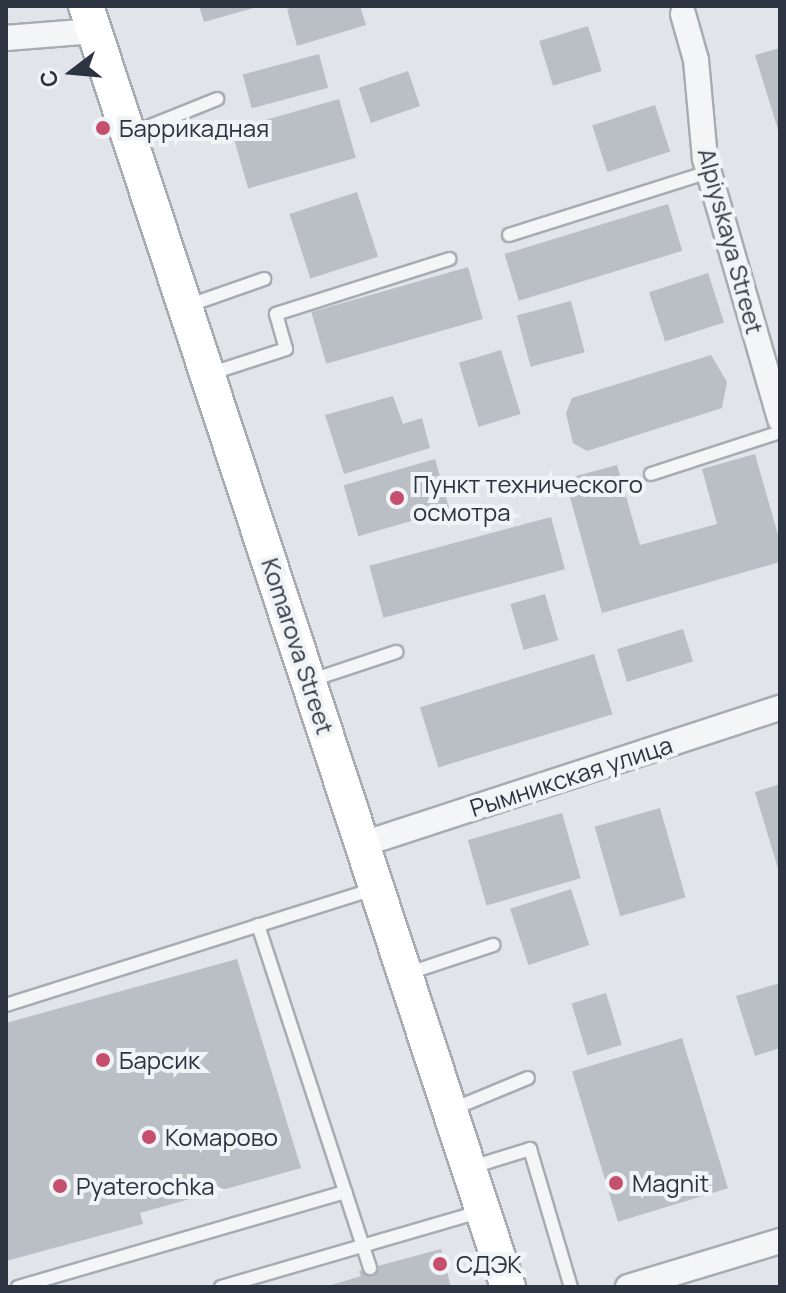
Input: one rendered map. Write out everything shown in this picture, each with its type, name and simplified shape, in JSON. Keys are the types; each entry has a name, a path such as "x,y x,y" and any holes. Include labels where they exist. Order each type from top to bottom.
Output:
{"street":[{"name":"Alpiyskaya Street","path":"683,14 696,60 709,172 780,419"},
{"path":"6,38 90,19"},
{"name":"Komarova Street","path":"90,19 508,1287"},
{"name":"Рымникская улица","path":"363,844 780,708"},
{"path":"628,1287 780,1241"}],"lane":[{"path":"130,134 217,99"},
{"path":"509,235 709,172"},
{"path":"209,374 286,349 276,314 449,259"},
{"path":"187,306 264,279"},
{"path":"651,474 780,432"},
{"path":"309,681 396,652"},
{"path":"6,1005 378,888"},
{"path":"258,925 370,1268"},
{"path":"406,974 493,945"},
{"path":"450,1110 528,1078"},
{"path":"469,1168 530,1149 571,1287"},
{"path":"18,1287 346,1192"},
{"path":"221,1287 483,1211"}],"building":[{"path":"199,6 257,6 257,7 204,22"},
{"path":"297,6 360,6 366,25 297,46 287,9"},
{"path":"588,26 602,71 553,86 539,41"},
{"path":"780,48 780,133 779,133 755,55"},
{"path":"319,54 328,88 252,108 243,74"},
{"path":"408,71 420,106 371,123 359,88"},
{"path":"339,99 356,158 248,189 231,130"},
{"path":"655,105 670,152 607,172 592,125"},
{"path":"357,192 378,257 310,279 289,214"},
{"path":"668,204 682,251 519,301 504,254"},
{"path":"468,267 483,319 326,364 311,312"},
{"path":"708,273 724,322 665,342 649,292"},
{"path":"571,301 585,352 531,367 517,315"},
{"path":"501,350 521,414 479,427 459,363"},
{"path":"711,355 727,382 722,408 587,451 573,443 566,413 572,398"},
{"path":"393,396 403,424 422,418 430,448 344,474 325,415"},
{"path":"755,454 780,542 780,562 602,613 565,479 617,465 640,545 717,524 702,469"},
{"name":"Пункт технического осмотра","path":"435,459 450,510 358,536 344,485"},
{"path":"551,517 565,569 383,618 369,566"},
{"path":"545,594 558,640 524,650 510,604"},
{"path":"683,629 693,662 627,682 617,649"},
{"path":"594,654 612,714 438,767 420,707"},
{"path":"780,784 780,872 779,872 755,792"},
{"path":"660,808 686,897 620,916 595,827"},
{"path":"562,813 581,878 487,905 468,840"},
{"path":"571,889 589,945 528,965 510,909"},
{"name":"Комарово","path":"237,959 301,1168 140,1213 143,1224 6,1261 6,1023"},
{"path":"780,983 780,1048 755,1056 736,996"},
{"path":"606,993 622,1045 587,1055 572,1004"},
{"path":"682,1038 728,1188 618,1222 572,1072"},
{"path":"441,1249 451,1287 325,1287 361,1276 359,1271"}],"place":[{"name":"Баррикадная","path":"103,128"},
{"name":"Пункт технического осмотра","path":"397,498"},
{"name":"Барсик","path":"103,1060"},
{"name":"Комарово","path":"149,1137"},
{"name":"Magnit","path":"616,1183"},
{"name":"Pyaterochka","path":"60,1186"},
{"name":"СДЭК","path":"440,1264"}]}
